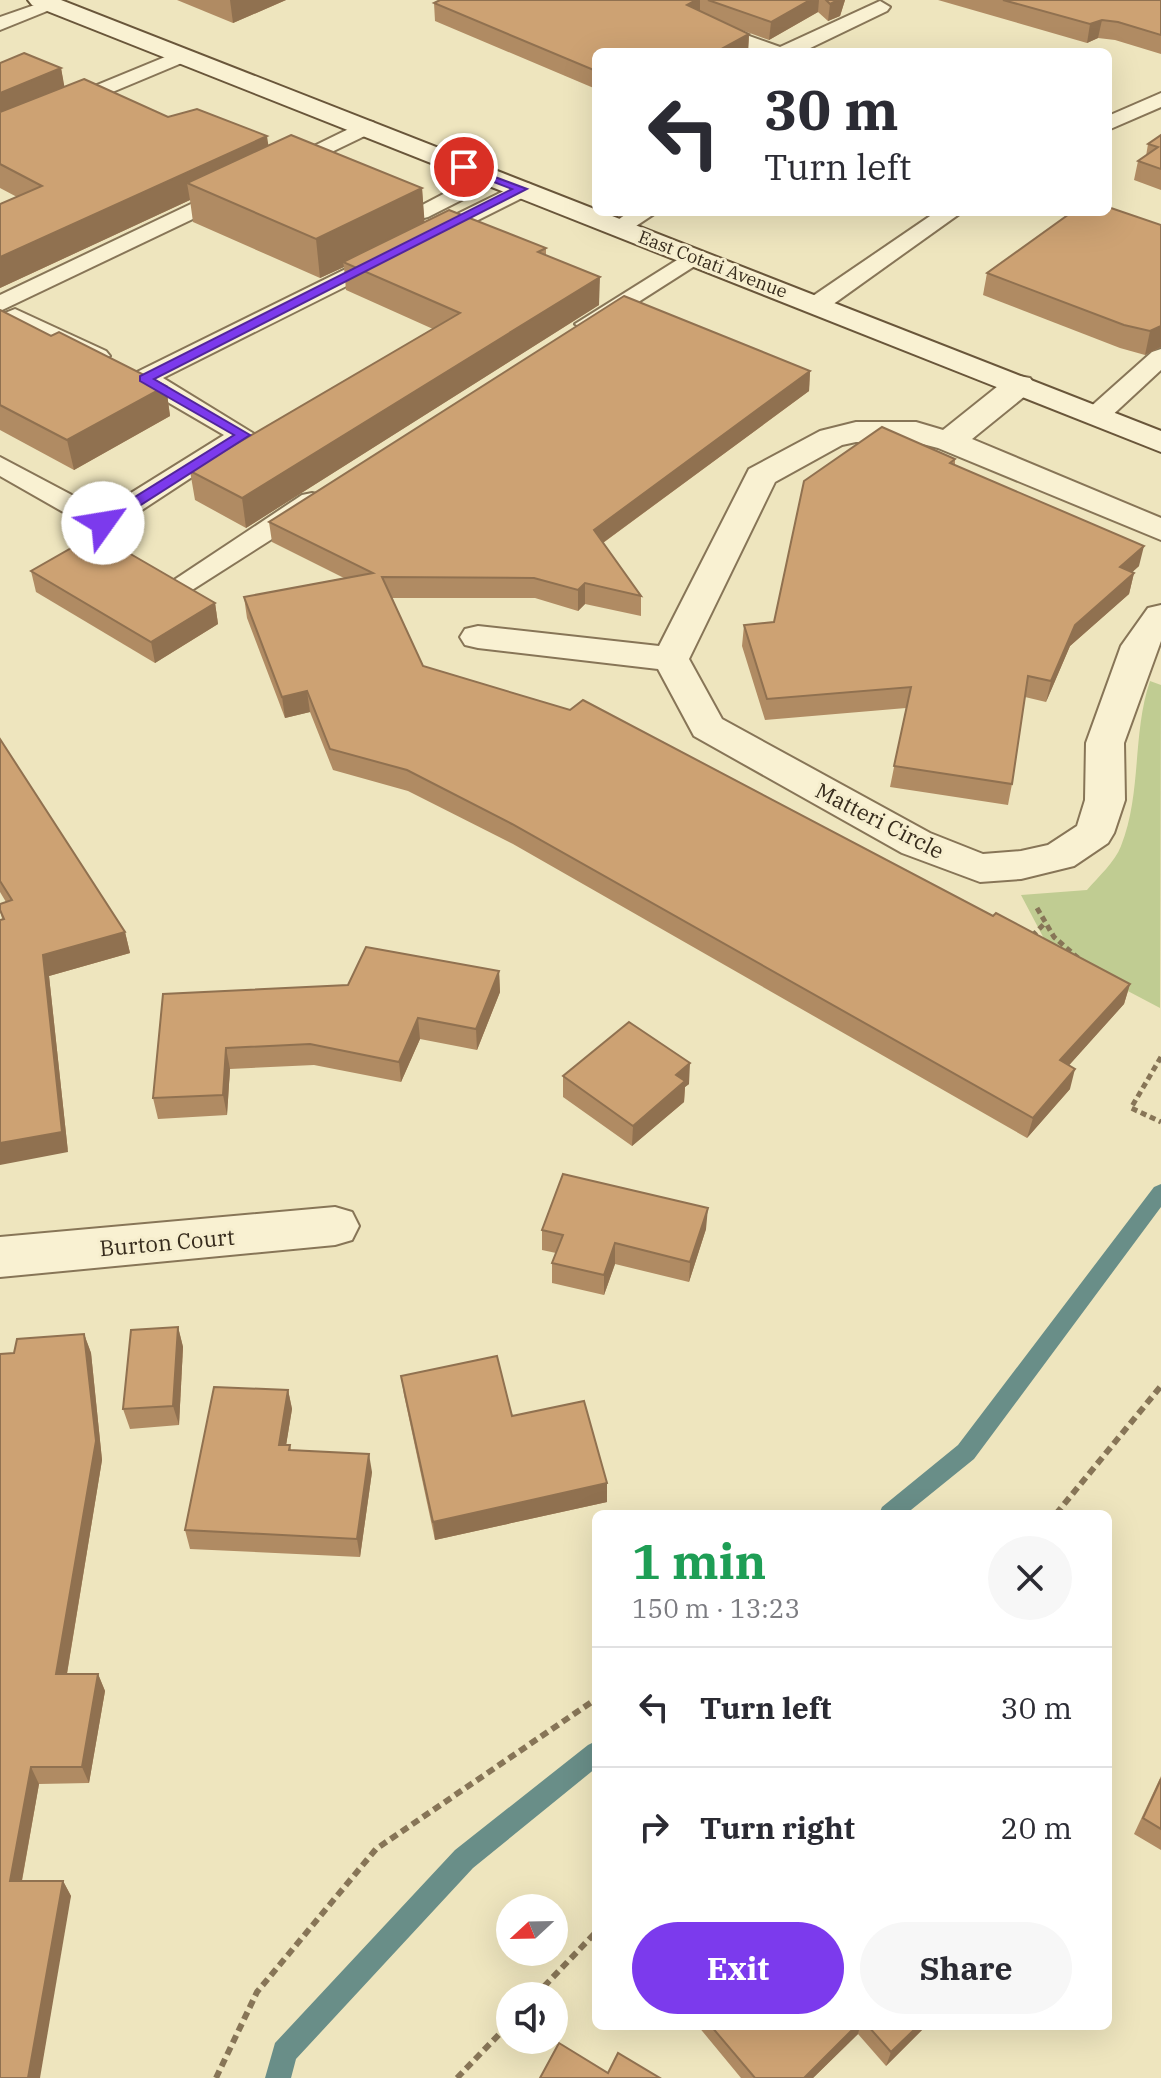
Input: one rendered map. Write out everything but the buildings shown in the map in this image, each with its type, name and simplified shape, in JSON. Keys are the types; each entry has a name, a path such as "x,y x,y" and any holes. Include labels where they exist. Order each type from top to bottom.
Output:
{"street":[{"name":"East Cotati Avenue","path":"52,2 1161,442"},
{"path":"949,441 1019,385"},
{"path":"478,637 671,659 761,476 831,438 856,432 916,432 949,441 1161,530"},
{"name":"Matteri Circle","path":"671,659 707,727 916,843 980,868 1021,865 1060,856 1094,833 1105,800 1105,743 1139,646 1161,616"},
{"name":"Burton Court","path":"0,1257 335,1226"}],"lane":[{"path":"0,24 52,2"},
{"path":"794,48 880,7"},
{"path":"699,24 763,48"},
{"path":"0,133 182,56"},
{"path":"1112,122 1161,99"},
{"path":"0,304 365,127"},
{"path":"405,220 489,177"},
{"path":"0,465 103,523 243,435 144,378 522,189"},
{"path":"619,227 639,216"},
{"path":"816,305 945,216"},
{"path":"0,325 15,316 119,367 364,241"},
{"path":"571,335 693,257"},
{"path":"1097,415 1161,357"},
{"path":"182,584 329,490"}],"path":[{"path":"1038,909 1054,937 1090,968"},
{"path":"1025,944 1045,923"},
{"path":"1161,1057 1131,1108 1161,1122"},
{"path":"1059,1510 1161,1386"},
{"path":"216,2078 257,1992 376,1849 592,1702"},
{"path":"548,1982 592,1936"},
{"path":"457,2078 496,2038"}],"green space":[{"path":"1150,681 1161,685 1160,1008 1050,950 1021,895 1087,890 1111,864 1128,826 1144,701"}],"waterway":[{"path":"895,1510 966,1452 1161,1192"},
{"path":"278,2078 284,2052 464,1859 592,1756"}],"route":[{"path":"103,523 243,435 144,378 522,189 464,167"}]}
